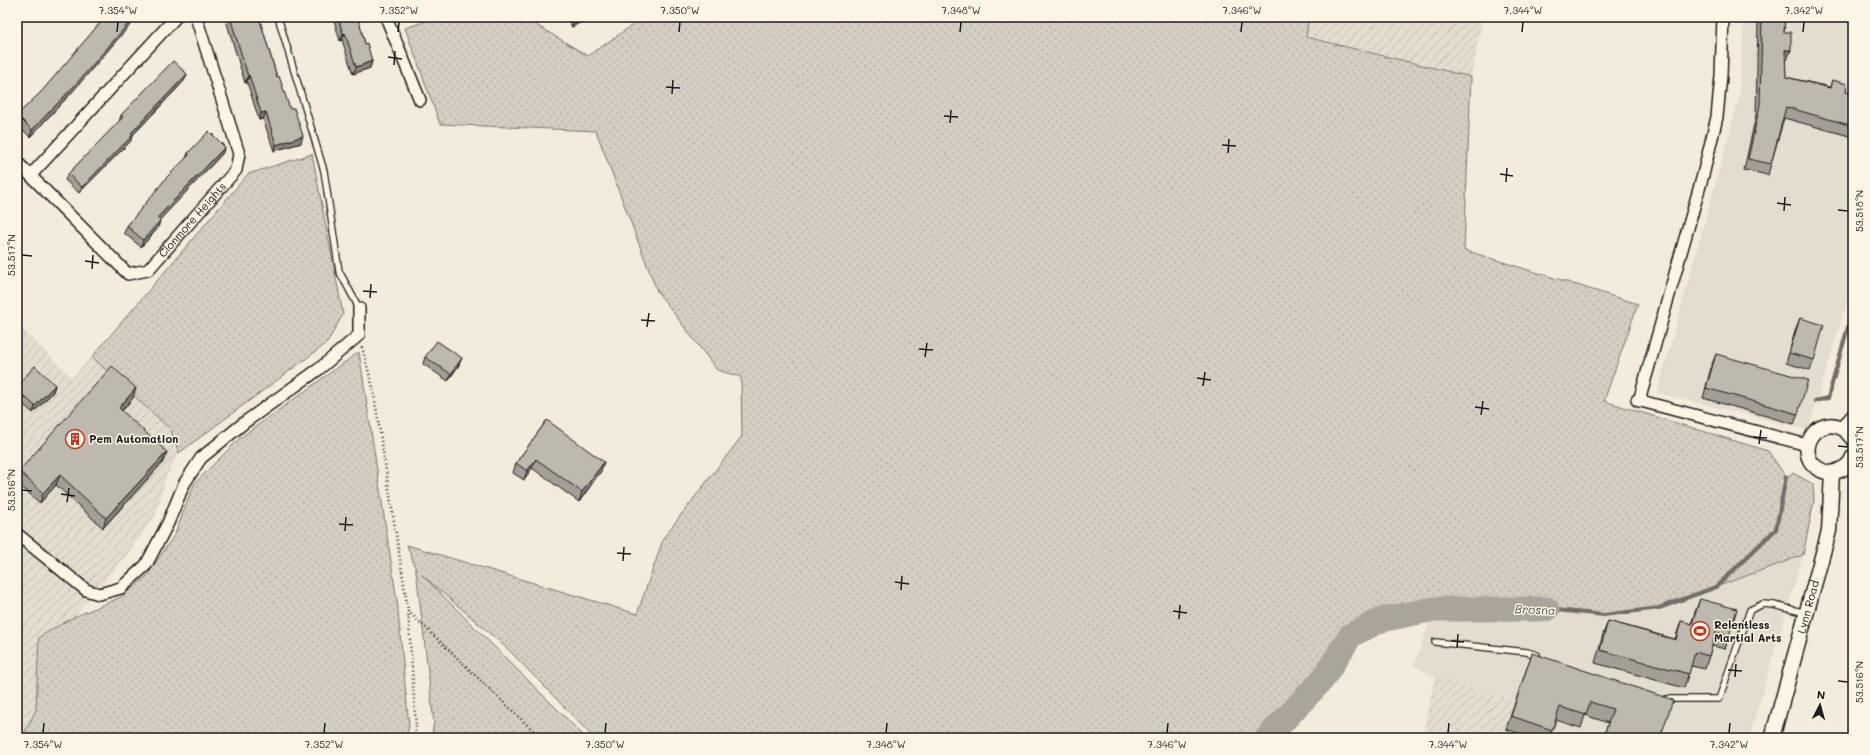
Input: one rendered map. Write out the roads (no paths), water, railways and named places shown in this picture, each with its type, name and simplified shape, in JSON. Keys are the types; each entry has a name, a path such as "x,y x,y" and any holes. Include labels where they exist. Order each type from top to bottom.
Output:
{"street":[{"path":"31,175 176,17"},
{"name":"Clonmore Heights","path":"17,162 128,274 148,270 236,170 239,154 196,17"},
{"path":"386,17 420,100"},
{"path":"1723,17 1721,76 1717,117 1676,273 1638,401 1808,445"},
{"path":"17,534 86,590 99,594 121,588 146,565 168,523 184,484 201,458 245,422 318,369 359,335 359,308"},
{"path":"1844,428 1853,417"},
{"path":"1853,439 1844,428 1831,425 1820,428 1811,435 1808,445 1808,456 1812,464 1821,471 1832,473 1844,469 1851,462 1853,457"},
{"name":"Lynn Road","path":"1772,738 1829,531 1832,473"}],"lane":[{"path":"278,17 324,171 340,271 359,308"},
{"path":"1658,697 1666,699 1719,699 1750,610 1763,604 1774,605 1806,614"},
{"path":"1435,642 1527,652 1542,657"}],"waterway":[{"name":"Brosna","path":"1815,401 1828,398 1853,309"},
{"name":"Brosna","path":"1547,609 1604,615 1659,608 1716,587 1776,529 1786,477"},
{"name":"Brosna","path":"1267,738 1322,680 1351,635 1381,620 1434,609 1547,609"}],"place":[{"name":"Pem Automation","path":"75,439"},
{"name":"Relentless Martial Arts","path":"1700,631"}]}
